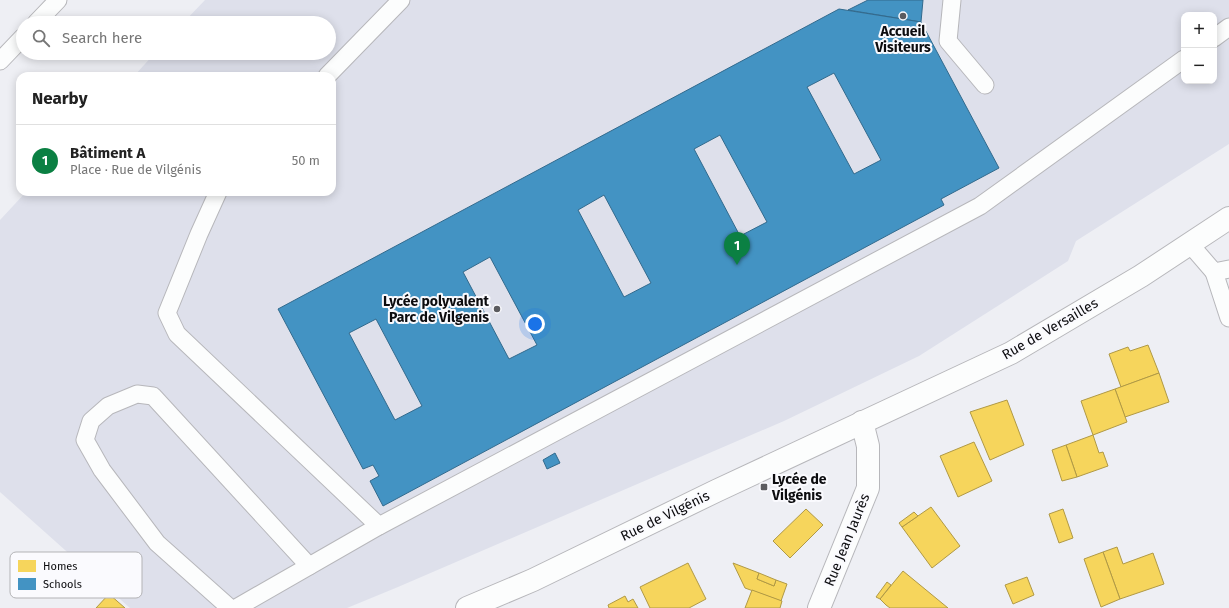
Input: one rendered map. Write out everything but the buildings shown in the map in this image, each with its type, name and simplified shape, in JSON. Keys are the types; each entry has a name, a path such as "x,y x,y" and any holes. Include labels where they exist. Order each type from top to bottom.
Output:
{"street":[{"name":"Rue de Versailles","path":"862,422 1011,353 1141,276 1229,218"},
{"name":"Rue de Vilgénis","path":"467,608 533,580 716,490 862,422"},
{"name":"Rue Jean Jaurès","path":"819,608 868,488 868,446 862,422"}],"lane":[{"path":"43,16 58,0"},
{"path":"331,72 401,0"},
{"path":"952,0 948,41 985,85"},
{"path":"1217,36 1229,27"},
{"path":"0,61 16,44"},
{"path":"236,608 379,526 980,206 1181,62"},
{"path":"216,196 167,313 177,334 379,526"},
{"path":"1189,243 1221,270 1229,318"},
{"path":"230,608 157,543 102,470 85,440 91,421 108,406 137,394 153,396 309,566"}],"shaded area":[{"name":"Lycée polyvalent Parc de Vilgenis","path":"205,0 1229,0 1229,144 1076,241 1068,261 919,356 784,421 398,587 347,608 130,608 119,598 142,598 142,552 67,552 0,492 0,220 22,196 336,196 336,72 138,72 149,60 336,60 336,16 190,16"}],"place":[{"name":"Accueil Visiteurs","path":"903,16"},
{"name":"Bâtiment A","path":"737,265"},
{"name":"Lycée polyvalent Parc de Vilgenis","path":"497,309"},
{"name":"Lycée de Vilgénis","path":"764,487"}]}
